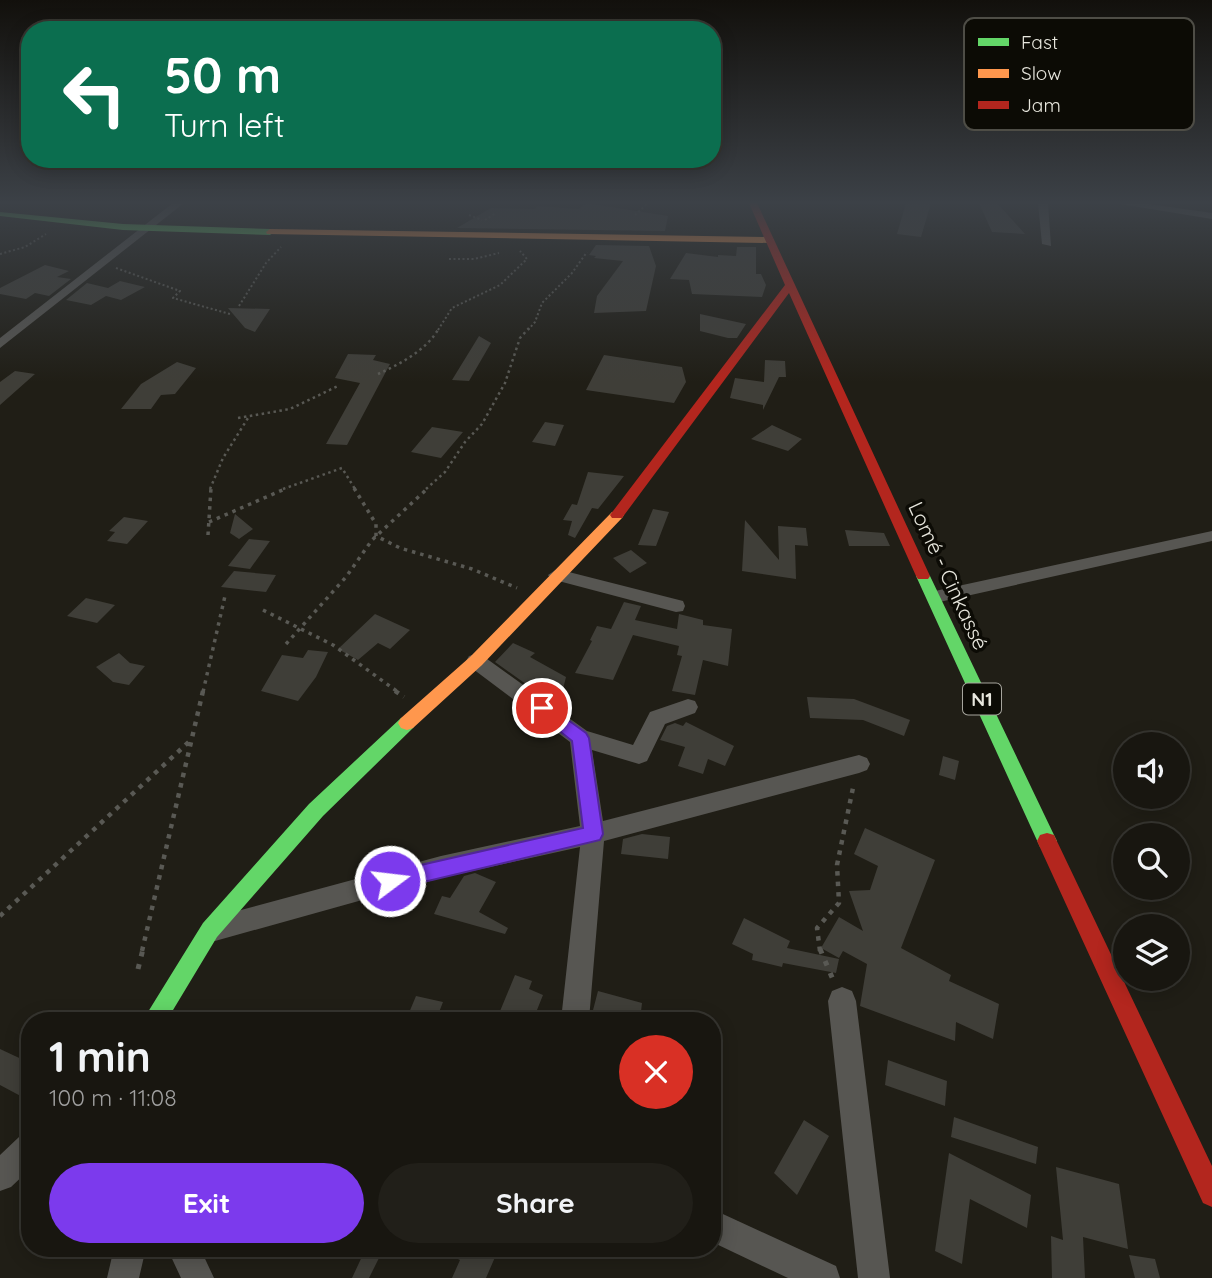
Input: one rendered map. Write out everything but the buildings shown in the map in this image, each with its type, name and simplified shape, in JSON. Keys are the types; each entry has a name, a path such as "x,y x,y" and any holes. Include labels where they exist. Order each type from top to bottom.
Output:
{"main road":[{"name":"Lomé - Cinkassé","path":"781,263 1212,1194"},
{"path":"163,1012 210,930 316,810 476,661 617,516 790,285"}],"street":[{"path":"0,344 104,263"},
{"path":"935,597 1212,536"},
{"path":"557,575 676,606"},
{"path":"476,661 580,738 639,755 657,718 688,708"},
{"path":"576,1012 593,834 580,738"},
{"path":"210,930 441,867 593,834 859,764"},
{"path":"842,1001 874,1278"},
{"path":"0,1176 21,1156"},
{"path":"721,1229 824,1278"},
{"path":"123,1278 128,1257"},
{"path":"188,1257 198,1278"}],"path":[{"path":"104,263 180,291 173,298 230,314"},
{"path":"239,306 269,263"},
{"path":"378,374 401,363 434,336 447,313 478,292 499,285 513,276 522,263"},
{"path":"286,644 346,577 376,536 445,472 465,442 482,424 505,383 520,338 535,322 542,303 580,263"},
{"path":"238,418 286,412 316,400 338,386"},
{"path":"208,535 211,482 248,418"},
{"path":"209,522 302,481 342,468 376,524 376,536"},
{"path":"376,536 388,545 498,578 537,598"},
{"path":"138,969 225,596"},
{"path":"263,610 333,645 402,696 423,708"},
{"path":"0,916 192,739"},
{"path":"842,1001 818,945 817,928 839,904 837,865 859,764"}],"traffic: fast":[{"path":"923,576 1047,841"},
{"path":"159,1012 210,930 316,810 407,723"}],"traffic: slow":[{"path":"407,723 476,661 617,515"}],"traffic: jam":[{"path":"780,263 923,576"},
{"path":"617,515 790,285"},
{"path":"1047,841 1212,1194"}],"route":[{"path":"390,881 441,867 593,834 580,738 542,708"}]}
